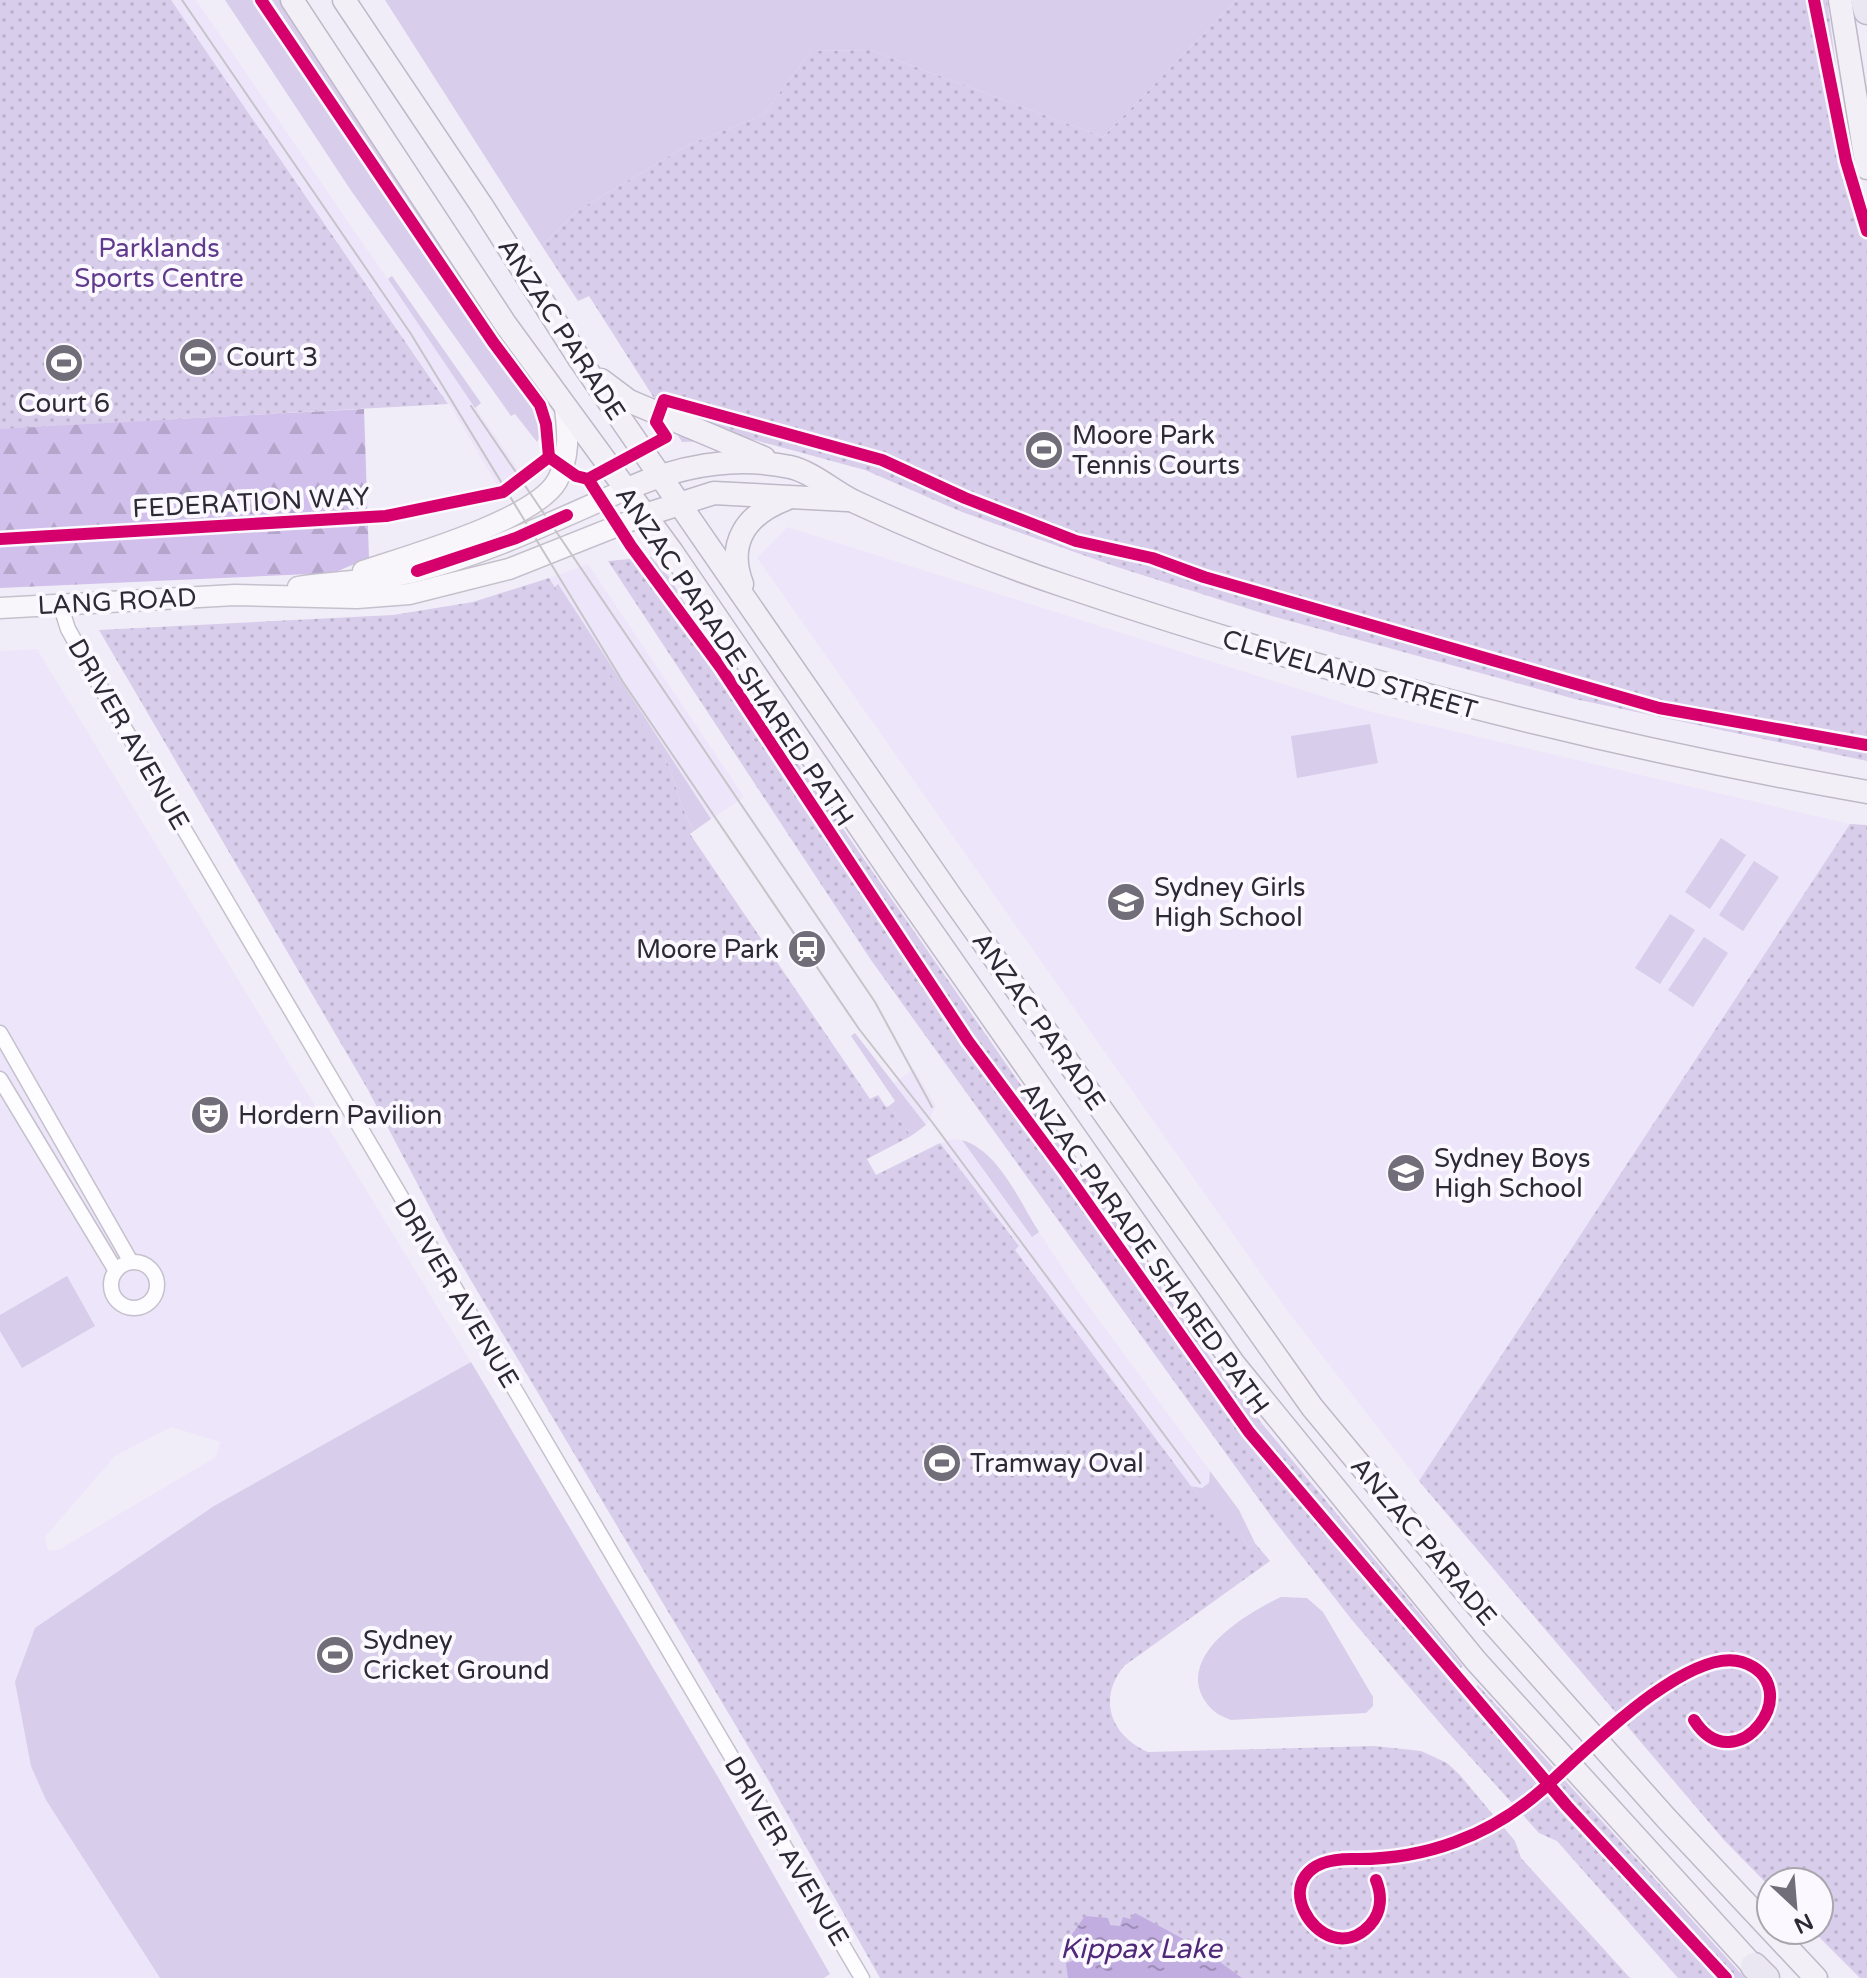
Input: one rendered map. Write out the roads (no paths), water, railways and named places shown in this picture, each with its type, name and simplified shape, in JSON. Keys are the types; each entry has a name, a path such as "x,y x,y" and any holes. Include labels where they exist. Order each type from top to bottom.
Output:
{"highway":[{"path":"1864,0 1867,11"}],"main road":[{"name":"ANZAC PARADE","path":"292,0 565,408 645,515 920,915 1281,1425 1476,1661 1761,1974"},
{"name":"ANZAC PARADE","path":"344,0 659,475 746,595 963,914 1312,1407 1473,1601 1666,1818 1816,1978"},
{"path":"1840,0 1867,168"},
{"path":"580,360 629,401 746,452 792,467"},
{"name":"CLEVELAND STREET","path":"625,490 687,466 731,464 792,467 850,500 1014,569 1277,654 1568,732 1867,792"},
{"name":"CLEVELAND STREET","path":"645,515 679,501 714,493 850,500"},
{"path":"746,595 735,556 741,532 761,512 786,499"}],"street":[{"path":"329,582 411,555 537,503 550,490 563,467 567,448 565,408"},
{"name":"LANG ROAD","path":"235,595 399,575 449,562 516,538 625,490"},
{"name":"LANG ROAD","path":"0,608 235,595 357,598 445,588 509,569 645,515"},
{"name":"DRIVER AVENUE","path":"60,604 68,629 98,684 862,1978"},
{"path":"0,1033 131,1262 150,1268 157,1280 155,1295 144,1306 129,1308 116,1300 111,1285 116,1271 131,1262"},
{"path":"0,1079 116,1271"}],"water":[{"name":"Kippax Lake","path":"1135,1913 1202,1949 1242,1978 1068,1978 1066,1964 1079,1957 1078,1947 1067,1941 1085,1916 1108,1918 1110,1925 1120,1926 1123,1917 1130,1919"}],"tram line":[{"path":"182,0 411,334 623,682 859,1029 932,1122 1200,1483"},
{"path":"471,406 875,1002 932,1107"}],"place":[{"name":"Court 3","path":"198,357"},
{"name":"Court 6","path":"64,363"},
{"name":"Moore Park Tennis Courts","path":"1044,450"},
{"name":"Sydney Girls High School","path":"1126,902"},
{"name":"Moore Park","path":"807,949"},
{"name":"Hordern Pavilion","path":"210,1115"},
{"name":"Sydney Boys High School","path":"1406,1173"},
{"name":"Tramway Oval","path":"942,1463"},
{"name":"Sydney Cricket Ground","path":"335,1655"}],"park label":[{"name":"Parklands Sports Centre","path":"159,263"}]}
